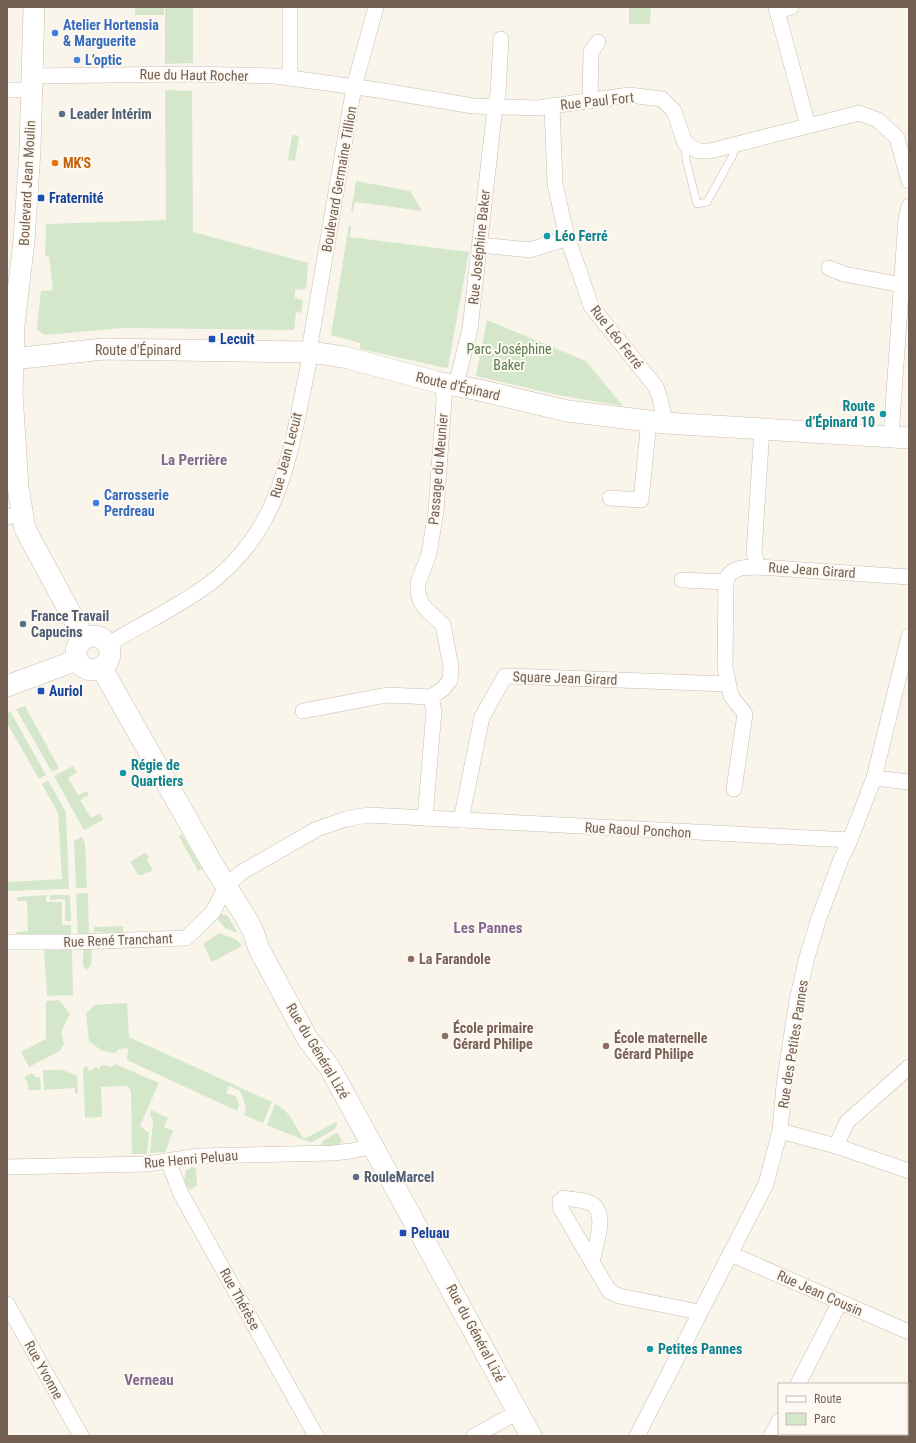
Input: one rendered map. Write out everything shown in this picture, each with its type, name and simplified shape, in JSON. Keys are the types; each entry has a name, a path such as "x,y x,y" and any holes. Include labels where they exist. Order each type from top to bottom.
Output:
{"main road":[{"name":"Boulevard Jean Moulin","path":"10,359 24,241 33,83 34,7"},
{"name":"Route d'Épinard","path":"10,359 103,349 310,352 344,357 450,384 567,411 657,422 900,438"},
{"path":"10,359 14,515 25,530 84,638"},
{"path":"89,636 100,637 107,645 109,650 108,660 100,667 90,669 85,668 77,660 76,650 84,638 89,636"},
{"path":"7,686 77,660"},
{"name":"Rue du Général Lizé","path":"100,667 226,886 250,924 259,949 307,1038 326,1060 531,1436"}],"street":[{"path":"290,7 290,78"},
{"name":"Boulevard Germaine Tillion","path":"310,352 354,87 376,7"},
{"path":"781,8 808,126"},
{"name":"Rue Joséphine Baker","path":"450,384 470,329 495,107 498,94 500,39"},
{"path":"590,101 591,52 593,46 598,42"},
{"name":"Rue du Haut Rocher","path":"7,90 33,83 188,74 275,76 354,87"},
{"name":"Rue Paul Fort","path":"354,87 473,106 495,107 538,108 629,95 662,99 674,111 685,143"},
{"name":"Rue Léo Ferré","path":"552,106 555,184 568,238 591,306 656,387 660,398 657,422 641,500 610,498"},
{"path":"685,143 698,151 704,151 735,145 859,113 878,120 897,138 909,181"},
{"path":"900,438 902,285 909,206"},
{"path":"480,244 530,250 568,238"},
{"path":"829,268 844,274 902,285"},
{"name":"Rue Jean Lecuit","path":"107,645 209,584 234,562 256,535 273,504 285,471 310,352"},
{"name":"Passage du Meunier","path":"431,697 443,689 450,680 451,667 443,626 420,602 418,583 429,554 436,511 444,400 450,384"},
{"name":"Rue Jean Girard","path":"762,428 754,553 758,567 909,577"},
{"path":"734,789 745,714 731,696 725,667 726,582 727,576 736,569 758,567"},
{"path":"682,580 726,582"},
{"name":"Rue des Petites Pannes","path":"637,1436 766,1184 780,1131 784,1085 797,1000 819,918 840,859 850,840 874,778 909,636"},
{"name":"Square Jean Girard","path":"461,820 482,717 505,676 728,684"},
{"path":"304,711 387,695 431,697 434,711 425,818"},
{"path":"874,778 909,782"},
{"name":"Rue Raoul Ponchon","path":"226,886 242,872 302,836 346,819 368,815 850,840"},
{"name":"Rue René Tranchant","path":"7,942 75,942 186,938 213,912 226,886"},
{"path":"836,1146 847,1122 909,1067"},
{"path":"780,1131 836,1146 909,1171"},
{"name":"Rue Henri Peluau","path":"7,1167 147,1164 199,1156 351,1151 374,1146"},
{"name":"Rue Thérèse","path":"168,1161 172,1175 181,1194 316,1436"},
{"name":"Rue Jean Cousin","path":"731,1254 909,1332"},
{"path":"592,1262 609,1290 619,1296 700,1312"},
{"path":"799,1383 840,1302"},
{"name":"Rue Yvonne","path":"7,1304 26,1347 81,1436"},
{"path":"474,1436 518,1412"},
{"path":"771,1436 778,1423"}],"lane":[{"path":"685,143 686,159 697,204 707,202 733,155 735,145"}],"green space":[{"path":"135,7 164,7 164,15 135,15"},
{"path":"165,7 193,7 193,63 165,64"},
{"path":"629,7 651,7 650,24 629,24"},
{"path":"165,90 192,91 193,232 308,263 306,289 295,290 295,298 303,300 301,313 296,312 294,330 123,328 45,335 37,330 41,291 53,290 49,256 45,257 46,224 166,220"},
{"path":"292,135 299,136 295,161 288,160"},
{"path":"356,181 410,191 422,211 355,202 353,212 351,211"},
{"path":"349,225 351,226 350,237 469,252 448,367 446,368 360,349 360,343 331,335"},
{"name":"Parc Joséphine Baker","path":"487,320 586,361 623,406 562,396 476,376"},
{"path":"25,706 59,768 52,772 16,709"},
{"path":"10,711 46,775 39,779 7,723 7,712"},
{"path":"73,766 77,772 68,778 78,795 87,791 89,795 80,800 91,818 100,813 103,820 84,830 54,776"},
{"path":"48,780 66,812 69,889 7,891 7,882 62,879 58,813 42,784"},
{"path":"182,834 202,869 198,871 179,836"},
{"path":"82,837 85,843 87,888 76,888 74,841"},
{"path":"146,852 149,858 147,860 153,870 142,875 138,875 130,862"},
{"path":"88,893 89,937 78,937 76,894"},
{"path":"46,895 46,902 62,902 62,925 71,925 71,936 17,936 16,932 28,931 27,901 17,901 17,897"},
{"path":"50,895 70,895 71,921 65,921 65,899 50,900"},
{"path":"221,914 227,915 238,933 225,928 216,917"},
{"path":"123,926 124,935 102,936 102,932 94,932 94,927"},
{"path":"219,933 237,940 242,946 212,962 203,944"},
{"path":"92,947 91,964 87,970 83,965 83,948"},
{"path":"72,948 73,995 47,996 44,949"},
{"path":"59,1000 70,1014 61,1032 64,1044 60,1051 29,1067 21,1052 46,1039 46,1001"},
{"path":"127,1003 129,1037 272,1102 263,1123 244,1115 246,1107 240,1091 229,1086 226,1093 236,1096 239,1105 237,1111 127,1060 128,1048 119,1049 115,1053 102,1051 89,1041 86,1014 94,1005"},
{"path":"115,1064 159,1083 140,1126 149,1133 147,1154 132,1154 131,1091 128,1086 101,1087 102,1117 85,1118 83,1069 87,1066 89,1071 96,1067 99,1070 101,1065 112,1067"},
{"path":"43,1070 63,1070 77,1076 78,1093 75,1093 75,1088 44,1090"},
{"path":"32,1073 36,1077 40,1077 41,1090 28,1090 28,1083 24,1077"},
{"path":"275,1104 285,1110 304,1139 338,1121 335,1129 312,1142 303,1140 267,1125"},
{"path":"151,1110 168,1118 164,1127 173,1131 165,1152 150,1153 153,1122 150,1113"},
{"path":"337,1132 342,1141 337,1149 324,1149 321,1145 323,1141"},
{"path":"193,1167 196,1169 197,1185 190,1190 184,1182 186,1170"}],"place":[{"name":"Atelier Hortensia & Marguerite","path":"55,33"},
{"name":"L’optic","path":"77,60"},
{"name":"Leader Intérim","path":"62,114"},
{"name":"MK'S","path":"55,163"},
{"name":"Fraternité","path":"41,198"},
{"name":"Léo Ferré","path":"547,236"},
{"name":"Lecuit","path":"212,339"},
{"name":"Route d’Épinard 10","path":"883,414"},
{"name":"Carrosserie Perdreau","path":"96,503"},
{"name":"France Travail Capucins","path":"23,624"},
{"name":"Auriol","path":"41,691"},
{"name":"Régie de Quartiers","path":"123,773"},
{"name":"La Farandole","path":"411,959"},
{"name":"École primaire Gérard Philipe","path":"445,1036"},
{"name":"École maternelle Gérard Philipe","path":"606,1046"},
{"name":"RouleMarcel","path":"356,1177"},
{"name":"Peluau","path":"403,1233"},
{"name":"Petites Pannes","path":"650,1349"}],"district":[{"name":"La Perrière","path":"194,460"},
{"name":"Les Pannes","path":"488,928"},
{"name":"Verneau","path":"149,1380"}]}
